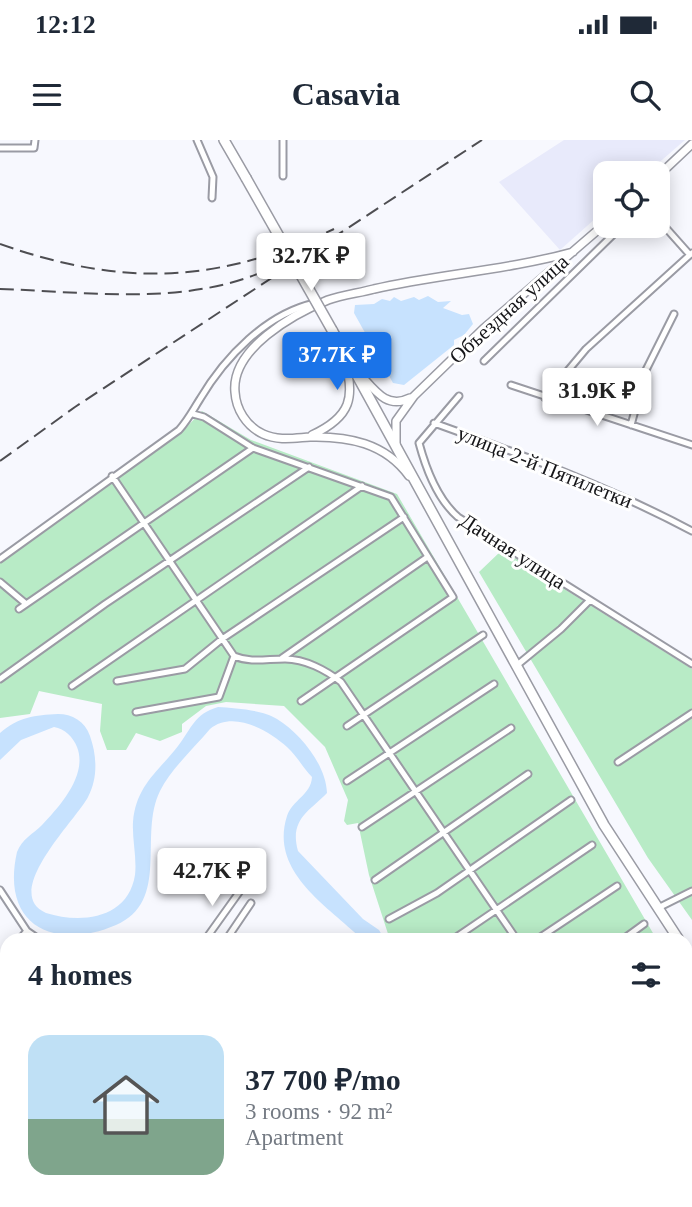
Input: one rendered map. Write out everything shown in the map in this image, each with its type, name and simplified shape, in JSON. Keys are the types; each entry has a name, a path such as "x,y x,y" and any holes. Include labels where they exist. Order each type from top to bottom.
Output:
{"main road":[{"path":"224,140 351,364 604,825 674,933"}],"street":[{"path":"0,148 34,148 34,140"},
{"path":"197,140 213,177 212,198"},
{"path":"283,140 283,176"},
{"path":"670,165 692,144"},
{"path":"545,398 586,349 691,255 670,232"},
{"name":"Объездная улица","path":"396,449 396,421 414,396 554,266 593,234"},
{"path":"484,361 610,238"},
{"path":"0,559 179,430 193,414 214,379 246,342 291,311 399,284 549,259 573,252"},
{"path":"549,259 554,266"},
{"path":"328,300 256,345 239,365 234,381 239,411 254,429 275,438 341,437 365,443 394,458 418,488"},
{"path":"631,425 646,370 674,314"},
{"path":"308,437 334,424 349,403 351,386 338,341"},
{"path":"351,364 388,401 402,402 414,396"},
{"path":"511,385 691,445 692,437"},
{"name":"Дачная улица","path":"459,396 419,443 424,463 447,507 458,517 589,601 692,664"},
{"path":"193,414 204,417 253,448 391,497 426,558 453,597 301,701"},
{"name":"улица 2-й Пятилетки","path":"434,423 564,470 627,497 692,531"},
{"path":"19,609 142,521 253,448"},
{"path":"0,679 309,467"},
{"path":"112,476 234,656 244,660 279,660 310,664 334,677 363,713 512,933"},
{"path":"72,686 362,486"},
{"path":"117,681 185,669 222,639 404,517"},
{"path":"279,660 426,558"},
{"path":"0,582 25,603"},
{"path":"516,666 561,629 589,601"},
{"path":"346,726 483,635"},
{"path":"136,712 219,697 234,656"},
{"path":"347,781 494,684"},
{"path":"618,762 692,713"},
{"path":"362,827 511,728"},
{"path":"375,880 528,774"},
{"path":"389,919 471,870 571,800"},
{"path":"462,933 592,845"},
{"path":"546,933 617,886"},
{"path":"0,890 30,933"},
{"path":"210,933 240,891"},
{"path":"658,908 692,891"},
{"path":"231,933 251,903"},
{"path":"632,933 644,924"}],"shaded area":[{"path":"564,140 685,140 661,161 593,161 593,221 560,250 499,182"}],"green space":[{"path":"202,411 251,440 397,494 653,933 388,933 369,875 358,823 347,825 344,821 348,800 325,747 284,706 226,702 206,706 182,724 182,732 160,741 136,733 126,750 107,750 100,731 102,704 39,691 30,714 0,718 0,561 3,556 180,434"},
{"path":"502,550 692,669 692,920 648,858 479,572"}],"water":[{"path":"428,296 438,302 451,301 443,308 462,315 469,314 473,324 464,335 454,340 454,345 404,385 393,383 354,313 355,305 374,304 382,299 390,301 394,297 401,301 414,297 419,300"},
{"path":"218,707 264,713 286,725 311,751 326,782 327,793 299,823 296,831 298,851 363,919 381,933 355,933 305,886 286,854 284,836 289,810 305,793 312,777 279,741 250,724 229,721 210,729 176,767 160,791 154,808 148,884 143,900 133,914 116,925 87,933 54,933 38,926 25,915 17,899 14,878 17,852 64,799 76,779 79,758 71,737 54,727 21,740 0,760 0,733 13,723 27,718 58,714 77,719 88,731 95,759 91,790 46,856 36,873 32,890 34,903 46,913 74,918 88,917 113,909 131,890 135,875 133,822 139,798 149,780 194,722"}],"railway":[{"path":"0,461 75,407 482,140"},
{"path":"0,244 87,268 128,273 169,273 250,261 334,229"},
{"path":"0,289 109,294 182,292 252,276 285,261"}]}
